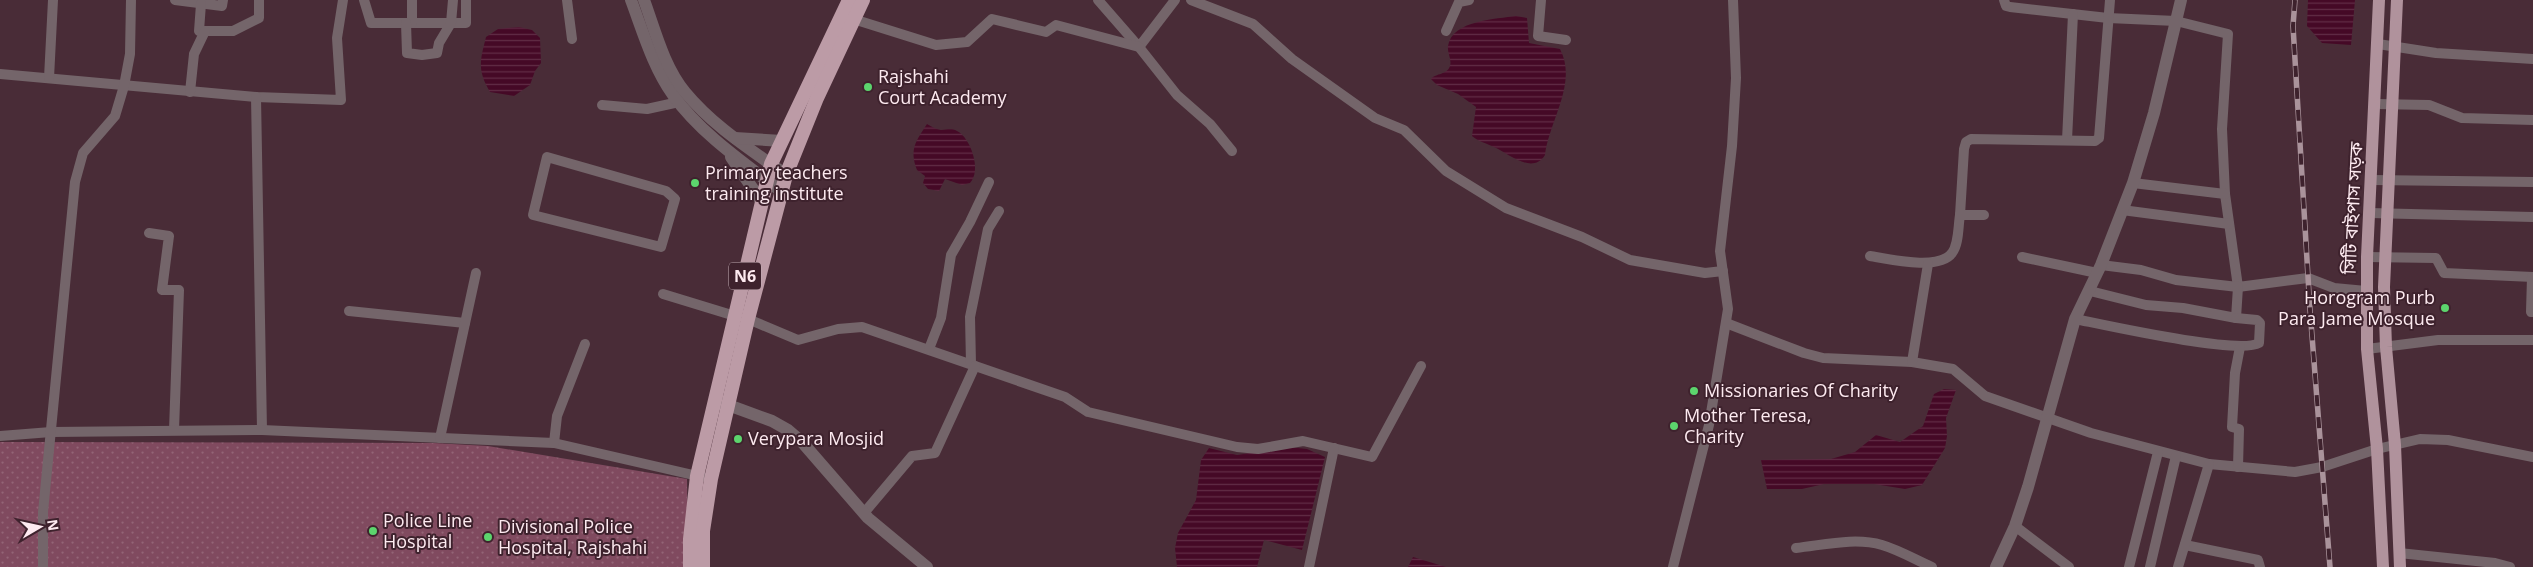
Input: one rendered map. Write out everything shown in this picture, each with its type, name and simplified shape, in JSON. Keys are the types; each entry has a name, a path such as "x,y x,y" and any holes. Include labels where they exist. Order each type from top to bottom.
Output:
{"highway":[{"name":"N6","path":"690,567 690,539 697,476 714,400 742,318 786,175 848,17 849,0"},
{"name":"N6","path":"704,567 703,531 711,479 728,405 762,202 771,164 848,17 863,0"}],"main road":[{"name":"সিটি বাইপাস সড়ক","path":"2379,0 2376,104 2366,291 2367,349 2377,449 2383,567"},
{"path":"2397,0 2386,257 2386,347 2395,445 2400,567"}],"street":[{"path":"49,78 53,0"},
{"path":"43,567 44,512 75,182 83,153 115,116 124,86 130,54 130,0"},
{"path":"175,0 222,6 223,0"},
{"path":"202,4 199,31 234,31 251,24 258,18 259,0"},
{"path":"0,74 190,92 256,97 341,100 337,38 342,0"},
{"path":"364,0 371,23 466,24 466,0"},
{"path":"412,0 407,53 422,55 437,53 439,43 451,23 453,0"},
{"path":"567,0 572,39"},
{"path":"631,0 654,62 679,102 724,147 782,192"},
{"path":"644,0 668,63 684,91 722,129 786,175"},
{"path":"1098,0 1177,95 1210,124 1232,151"},
{"path":"1139,47 1175,0"},
{"path":"1191,0 1253,24 1292,59 1375,118 1404,130 1446,171 1506,208 1582,237 1630,260 1705,274 1723,271"},
{"path":"1446,30 1459,2 1469,0"},
{"path":"1541,0 1538,36 1566,40"},
{"path":"1673,567 1709,425 1728,309 1720,251 1730,165 1736,78 1733,0"},
{"path":"2004,0 2006,6 2010,7 2108,18 2176,21 2228,34 2222,129 2229,224 2238,287 2236,318"},
{"path":"1870,256 1928,264 1946,259 1953,253 1960,216 1964,149 1966,142 1971,139 2094,141 2099,138 2110,0"},
{"path":"1996,567 2015,526 2048,419 2075,320 2090,291 2133,183 2154,113 2181,0"},
{"path":"2067,140 2072,14"},
{"path":"848,17 936,45 967,42 992,19 1046,32 1056,25 1139,47"},
{"path":"190,92 194,54 205,31"},
{"path":"2378,44 2436,53 2533,60"},
{"path":"256,97 262,430"},
{"path":"602,105 647,109 679,102"},
{"path":"2376,104 2429,105 2462,118 2533,120"},
{"path":"734,138 782,141"},
{"path":"724,147 762,202"},
{"path":"548,157 666,192 675,199 661,247 533,215 548,157"},
{"path":"2372,180 2533,182"},
{"path":"929,349 941,318 951,255 970,222 989,182"},
{"path":"2133,183 2226,194"},
{"path":"2122,210 2229,224"},
{"path":"864,513 912,456 935,453 973,365 970,317 988,229 999,211"},
{"path":"2370,213 2533,217"},
{"path":"1960,216 1984,215"},
{"path":"148,233 169,236 162,290 179,290 174,430"},
{"path":"2022,257 2099,269 2141,270 2176,280 2238,287 2308,278 2334,288 2366,291"},
{"path":"2367,257 2436,258 2444,274 2532,277 2531,312 2533,312"},
{"path":"1912,362 1928,264"},
{"path":"440,438 476,273"},
{"path":"2075,320 2177,339 2240,347 2259,344 2260,323 2253,318 2236,318 2183,308 2146,305 2090,291"},
{"path":"662,294 742,318 798,340 838,329 862,327 1065,398 1088,412 1237,447 1258,449 1303,441 1372,458 1421,366"},
{"path":"349,311 465,323"},
{"path":"1726,323 1804,353 1824,358 1912,362 1953,369 1985,396 2048,419 2158,452 2209,464 2295,472 2322,467 2377,449 2420,439 2448,440 2533,457"},
{"path":"2367,349 2438,340 2533,340"},
{"path":"554,443 557,416 585,344"},
{"path":"2238,467 2239,429 2232,428 2235,373 2240,347"},
{"path":"714,400 772,421 788,430 864,513 927,567"},
{"path":"0,436 51,432 262,430 554,443 711,479"},
{"path":"1309,567 1334,448"},
{"path":"2129,567 2158,452"},
{"path":"2150,567 2176,456"},
{"path":"2178,567 2209,464"},
{"path":"2015,526 2069,567"},
{"path":"1796,548 1858,541 1883,546 1932,567"},
{"path":"2185,545 2258,560 2260,567"},
{"path":"2399,553 2495,563 2510,567"}],"shaded area":[{"path":"2308,0 2355,0 2351,45 2322,43 2307,26"},
{"path":"1516,16 1527,18 1529,43 1560,49 1565,62 1564,89 1545,155 1540,161 1533,163 1520,161 1472,136 1476,107 1458,94 1437,85 1431,79 1449,69 1448,46 1451,37 1458,31 1476,22"},
{"path":"519,27 532,30 540,38 541,63 535,71 530,85 514,96 490,92 481,71 482,53 486,37 498,29"},
{"path":"927,124 939,130 955,130 967,140 975,163 975,171 970,183 962,185 945,179 939,191 928,189 923,183 925,176 917,170 914,151 917,140"},
{"path":"1944,389 1956,390 1946,418 1947,436 1945,448 1922,485 1905,489 1874,484 1824,484 1802,489 1767,489 1761,460 1831,459 1855,452 1876,435 1900,442 1923,426 1934,394"},
{"path":"0,442 433,443 488,446 687,479 688,567 0,567"},
{"path":"1289,447 1307,449 1325,457 1302,550 1264,540 1257,567 1177,567 1175,548 1178,533 1196,500 1201,460 1209,448 1237,455"},
{"path":"1413,557 1446,567 1408,567"}],"railway":[{"path":"2295,0 2293,26 2310,310 2330,567"}],"place":[{"name":"Rajshahi Court Academy","path":"868,87"},
{"name":"Primary teachers training institute","path":"695,183"},
{"name":"Horogram Purb Para Jame Mosque","path":"2445,308"},
{"name":"Missionaries Of Charity","path":"1694,391"},
{"name":"Mother Teresa, Charity","path":"1674,426"},
{"name":"Verypara Mosjid","path":"738,439"},
{"name":"Police Line Hospital","path":"373,531"},
{"name":"Divisional Police Hospital, Rajshahi","path":"488,537"}]}
